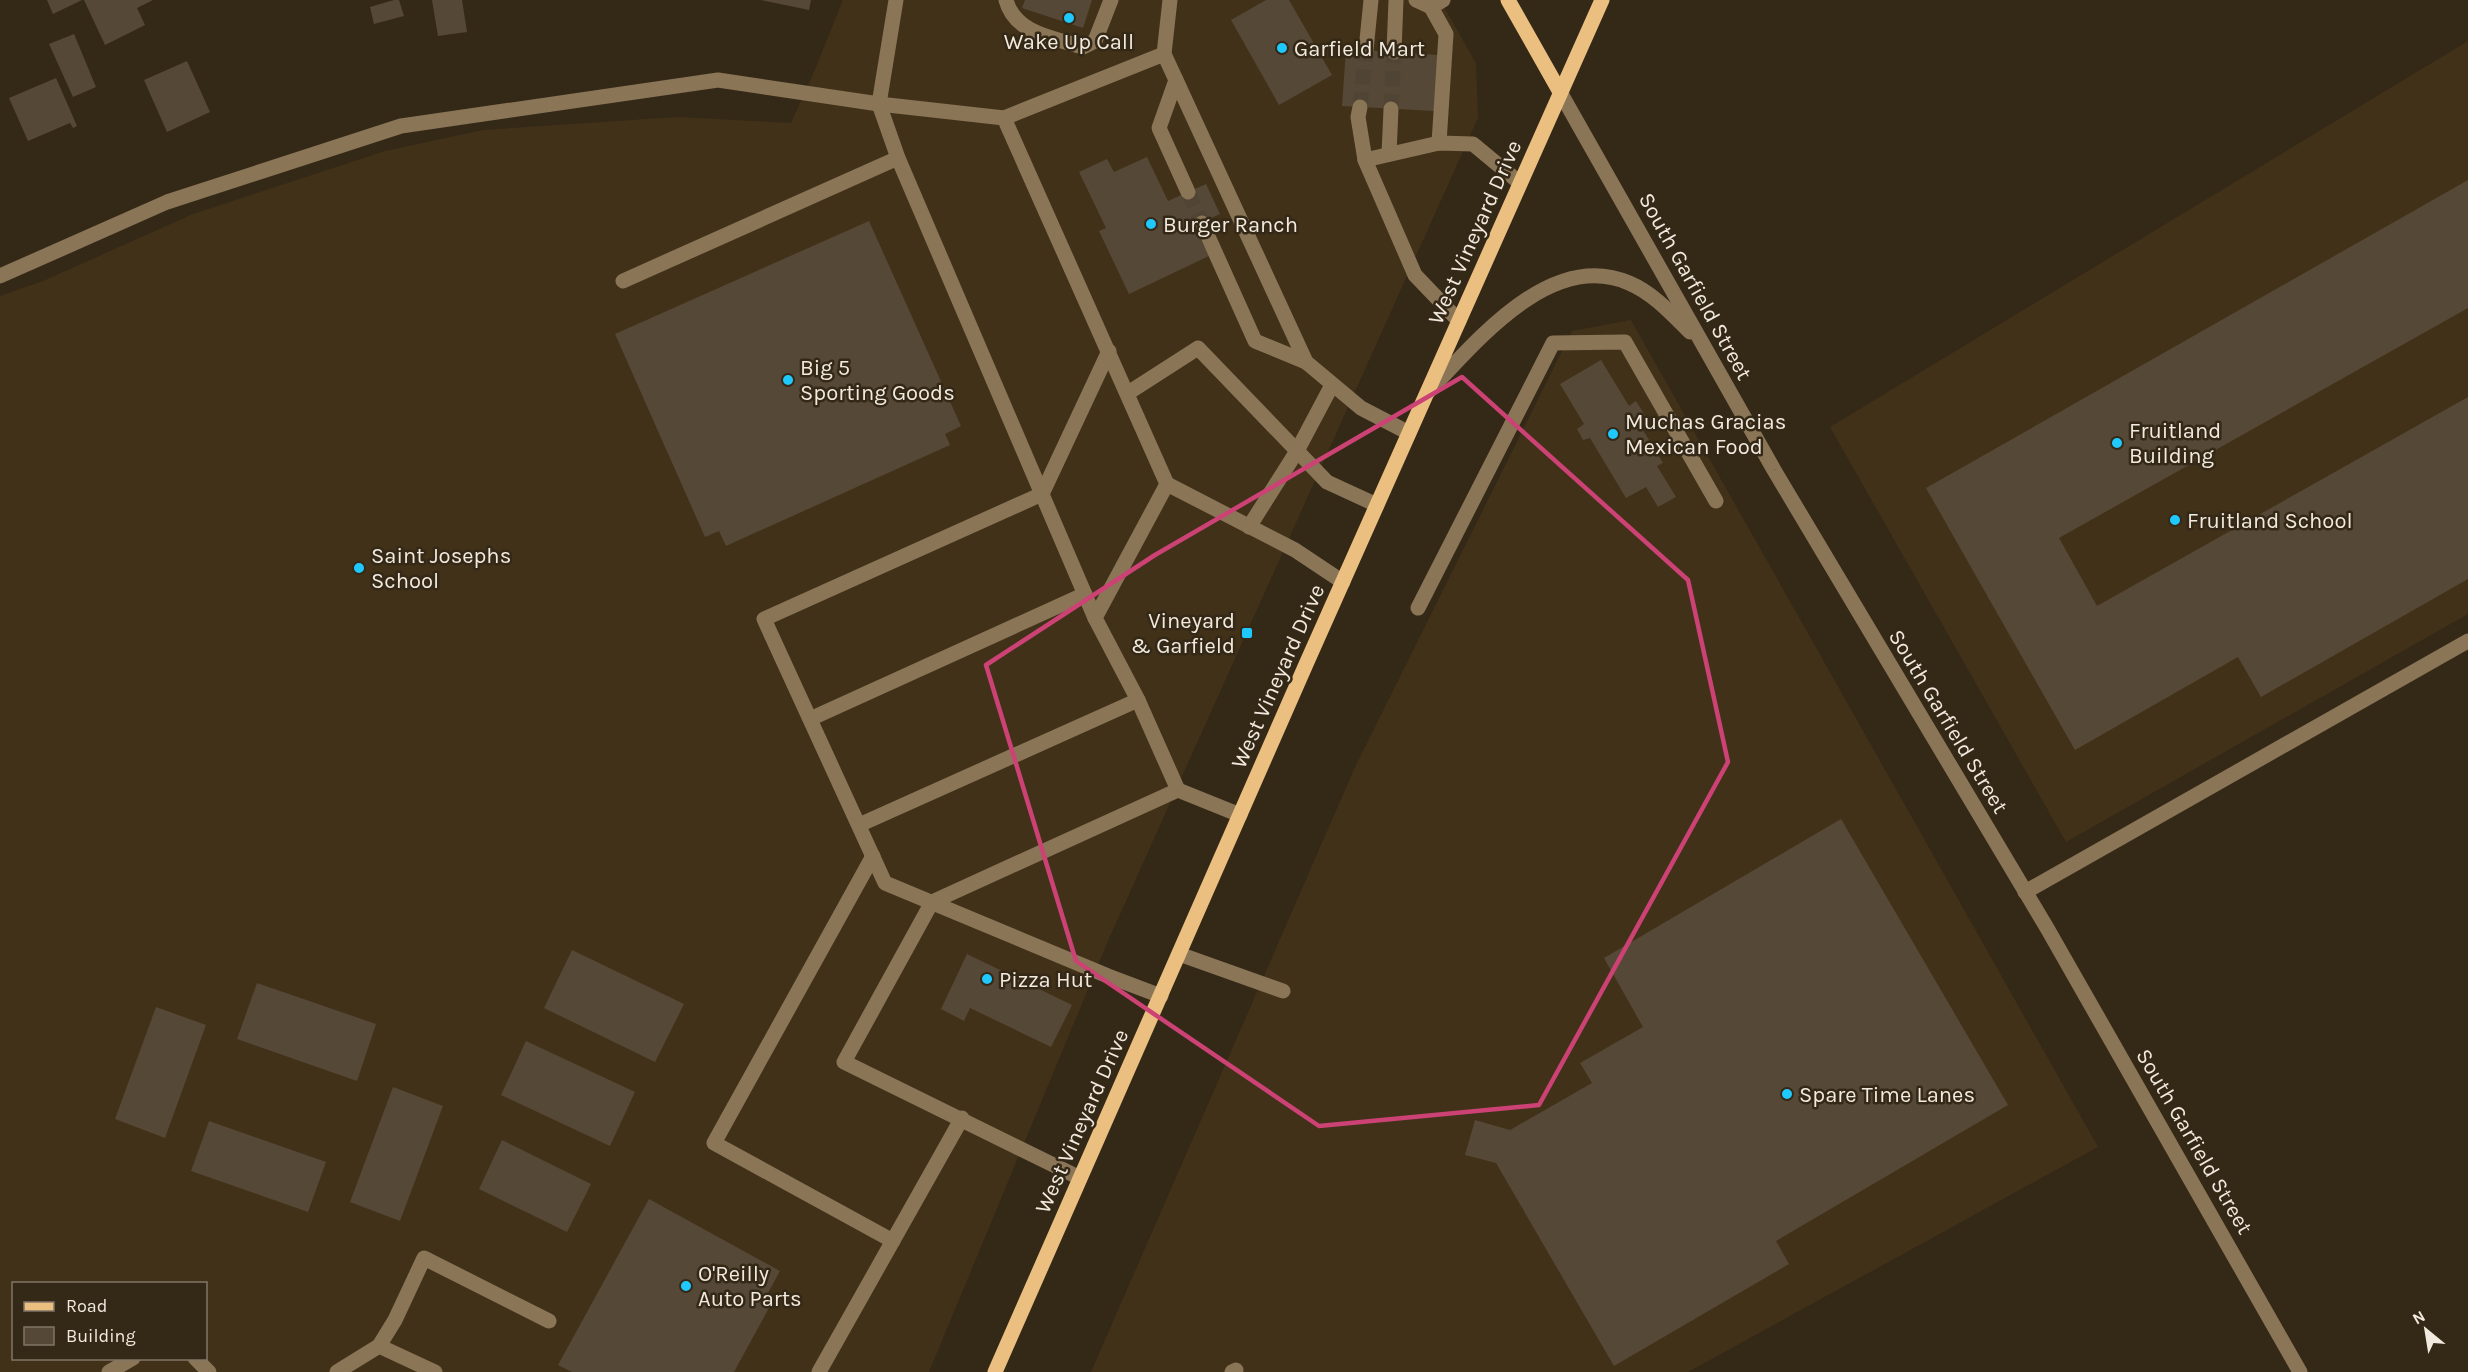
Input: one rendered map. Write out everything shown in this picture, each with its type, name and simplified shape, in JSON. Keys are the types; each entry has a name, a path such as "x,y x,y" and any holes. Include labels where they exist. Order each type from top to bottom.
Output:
{"main road":[{"path":"1508,0 1560,92"},
{"name":"West Vineyard Drive","path":"995,1372 1602,0"}],"street":[{"path":"896,0 879,104 898,158 1095,618 1138,699 1178,790 1240,815"},
{"path":"1006,0 1009,13 1025,28 1083,47 1095,41 1111,0"},
{"path":"1170,0 1164,54 1306,362"},
{"path":"1366,50 1371,0"},
{"path":"1394,52 1396,0"},
{"path":"1416,0 1437,3 1446,34 1439,144"},
{"path":"0,276 167,202 401,126 718,80 879,104 1004,118 1164,54"},
{"path":"1176,80 1159,128 1188,192"},
{"name":"South Garfield Street","path":"1560,92 1774,470 2025,892 2300,1372"},
{"path":"1360,107 1358,117 1365,160 1415,275 1459,321"},
{"path":"1389,154 1391,109"},
{"path":"1004,118 1167,484 1295,550 1343,582"},
{"path":"1365,160 1439,144 1473,144 1520,183"},
{"path":"623,281 898,158"},
{"path":"1202,223 1255,341 1306,362 1361,408 1409,433"},
{"path":"1427,393 1508,313 1545,289 1562,281 1581,277 1597,276 1629,283 1649,294 1704,347"},
{"path":"1418,608 1553,344 1625,342 1716,501"},
{"path":"1128,393 1198,348 1327,482 1377,505"},
{"path":"1109,351 1042,494 764,619 885,883 1161,996"},
{"path":"1249,527 1297,450 1332,385"},
{"path":"1095,618 1167,484"},
{"path":"810,719 1085,594"},
{"path":"2025,892 2468,642"},
{"path":"859,825 1138,699"},
{"path":"1080,1178 844,1062 932,902 1178,790"},
{"path":"873,856 714,1143 893,1240"},
{"path":"1179,954 1283,991"},
{"path":"819,1372 962,1118"},
{"path":"337,1372 380,1346 424,1258 549,1321"},
{"path":"380,1346 435,1372"},
{"path":"109,1372 131,1360"},
{"path":"196,1360 209,1372"}],"highlighted area":[{"path":"1462,377 1688,580 1728,762 1539,1105 1319,1126 1076,961 986,665 1155,555"}],"shaded area":[{"path":"843,0 1440,0 1476,63 1478,118 1108,941 929,1372 0,1372 0,296 43,281 193,214 385,151 483,130 677,117 791,123"},
{"name":"Fruitland School","path":"2468,41 2468,614 2066,842 1830,427"},
{"path":"1631,320 2098,1147 1688,1372 1091,1372 1356,765 1572,331"}],"building":[{"path":"47,0 82,0 53,14"},
{"path":"84,0 153,0 137,8 145,25 105,45"},
{"path":"399,0 404,16 374,24 370,7"},
{"path":"432,0 462,0 467,32 438,36"},
{"path":"761,0 811,0 809,10"},
{"name":"Wake Up Call","path":"1025,0 1092,0 1083,28 1022,8"},
{"name":"Garfield Mart","path":"1266,0 1289,0 1332,75 1279,105 1231,20"},
{"path":"74,34 96,87 73,97 49,44"},
{"path":"1346,49 1438,55 1434,111 1342,106"},
{"path":"187,61 210,112 167,132 144,80"},
{"path":"56,78 77,126 73,128 70,123 28,141 9,98"},
{"name":"Burger Ranch","path":"1147,157 1168,201 1206,184 1220,214 1194,226 1209,256 1129,294 1099,231 1106,228 1079,172 1107,159 1114,172"},
{"name":"Fruitland Building","path":"2468,180 2468,308 2059,538 2097,606 2468,397 2468,579 2261,697 2238,657 2075,750 1926,488"},
{"name":"Big 5 Sporting Goods","path":"869,221 961,426 945,434 950,445 726,546 719,531 705,537 615,334"},
{"name":"Muchas Gracias Mexican Food","path":"1601,360 1629,406 1636,401 1646,417 1638,422 1663,463 1657,466 1676,497 1658,507 1646,487 1626,498 1590,438 1583,440 1577,429 1584,424 1560,384"},
{"name":"Spare Time Lanes","path":"1841,819 2008,1105 1776,1241 1789,1264 1614,1366 1496,1163 1465,1155 1475,1120 1510,1130 1592,1083 1580,1063 1643,1027 1604,958"},
{"path":"572,950 684,1004 655,1062 544,1008"},
{"name":"Pizza Hut","path":"967,954 1072,1005 1051,1047 970,1008 964,1021 941,1009"},
{"path":"257,983 376,1024 357,1081 237,1039"},
{"path":"156,1007 206,1025 165,1138 115,1119"},
{"path":"526,1041 635,1092 610,1146 501,1095"},
{"path":"393,1087 443,1106 400,1221 350,1202"},
{"path":"209,1121 326,1162 308,1212 191,1171"},
{"path":"502,1140 591,1184 567,1232 479,1189"},
{"name":"O'Reilly Auto Parts","path":"649,1199 780,1271 763,1302 770,1306 734,1372 572,1372 558,1365"}],"tunnel":[{"path":"1360,107 1366,50"},
{"path":"1391,109 1394,52"},
{"path":"1188,192 1202,223"}],"place":[{"name":"Wake Up Call","path":"1069,18"},
{"name":"Garfield Mart","path":"1282,48"},
{"name":"Burger Ranch","path":"1151,224"},
{"name":"Big 5 Sporting Goods","path":"788,380"},
{"name":"Muchas Gracias Mexican Food","path":"1613,434"},
{"name":"Fruitland Building","path":"2117,443"},
{"name":"Fruitland School","path":"2175,520"},
{"name":"Saint Josephs School","path":"359,568"},
{"name":"Vineyard & Garfield","path":"1247,633"},
{"name":"Pizza Hut","path":"987,979"},
{"name":"Spare Time Lanes","path":"1787,1094"},
{"name":"O'Reilly Auto Parts","path":"686,1286"}]}
